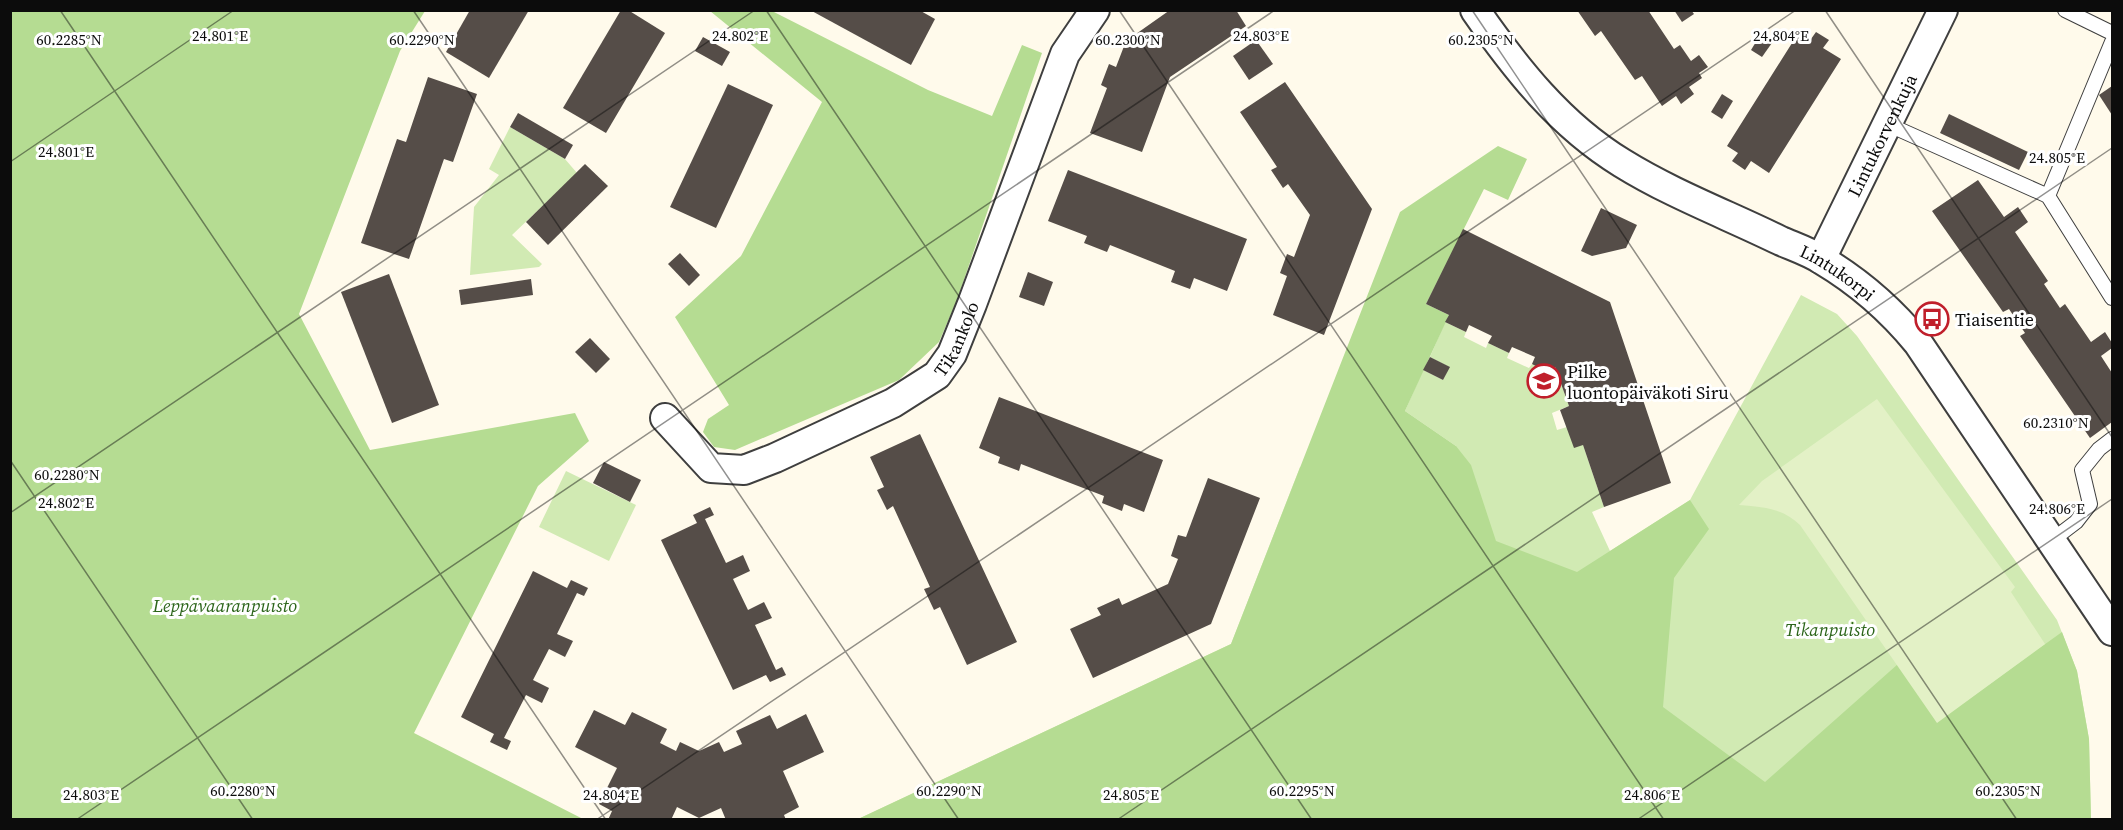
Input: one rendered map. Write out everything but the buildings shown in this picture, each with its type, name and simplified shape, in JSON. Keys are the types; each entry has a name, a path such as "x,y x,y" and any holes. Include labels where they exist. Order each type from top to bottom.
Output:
{"street":[{"name":"Tikankolo","path":"665,418 711,468 744,470 893,403 937,375 956,344 1065,54 1095,10"},
{"name":"Lintukorpi","path":"1474,10 1516,70 1576,130 1620,162 1664,187 1821,259 1859,286 1901,322 1918,343 2112,631"},
{"name":"Lintukorvenkuja","path":"1821,259 1943,10"}],"lane":[{"path":"2065,10 2112,33"},
{"path":"2048,196 2112,42"},
{"path":"1887,124 2048,196 2112,298"},
{"path":"2051,541 2076,522 2090,504 2082,470 2098,449 2112,439"}],"green space":[{"name":"Leppävaaranpuisto","path":"10,11 425,11 400,51 299,314 370,450 575,413 589,441 538,486 414,733 583,819 11,819"},
{"path":"710,11 772,11 928,90 992,116 1022,45 1042,53 957,300 939,342 899,380 735,450 714,447 703,432 708,419 729,405 675,317 741,256 822,102"},
{"path":"510,127 565,159 577,173 512,235 542,264 539,267 470,275 474,207 499,175 489,169"},
{"name":"Tikanpuisto","path":"1498,146 1527,159 1508,200 1484,189 1426,304 1449,315 1405,411 1456,446 1471,465 1496,541 1577,572 1690,500 1709,529 1674,578 1663,707 1765,782 1898,664 1937,722 2062,632 2077,671 2089,739 2091,819 856,820 1231,644 1400,212"},
{"name":"Tikanpuisto","path":"1801,295 1837,314 1857,336 2057,620 2077,671 2089,739 2091,819 856,820 1231,644 1300,467 1456,446 1405,411 1423,370 1443,380 1449,367 1430,357 1445,322 1466,332 1464,337 1486,348 1488,343 1509,353 1507,358 1529,368 1532,364 1551,373 1555,367 1569,406 1552,413 1557,430 1567,427 1583,445 1604,507 1592,512 1610,551 1690,500"},
{"path":"1877,399 2015,587 2011,592 2045,644 1937,723 1800,525 1780,512 1739,505 1762,481"},
{"path":"566,471 636,505 609,561 539,527"}],"place":[{"name":"Tiaisentie","path":"1932,319"},
{"name":"Pilke luontopäiväkoti Siru","path":"1544,381"}]}
